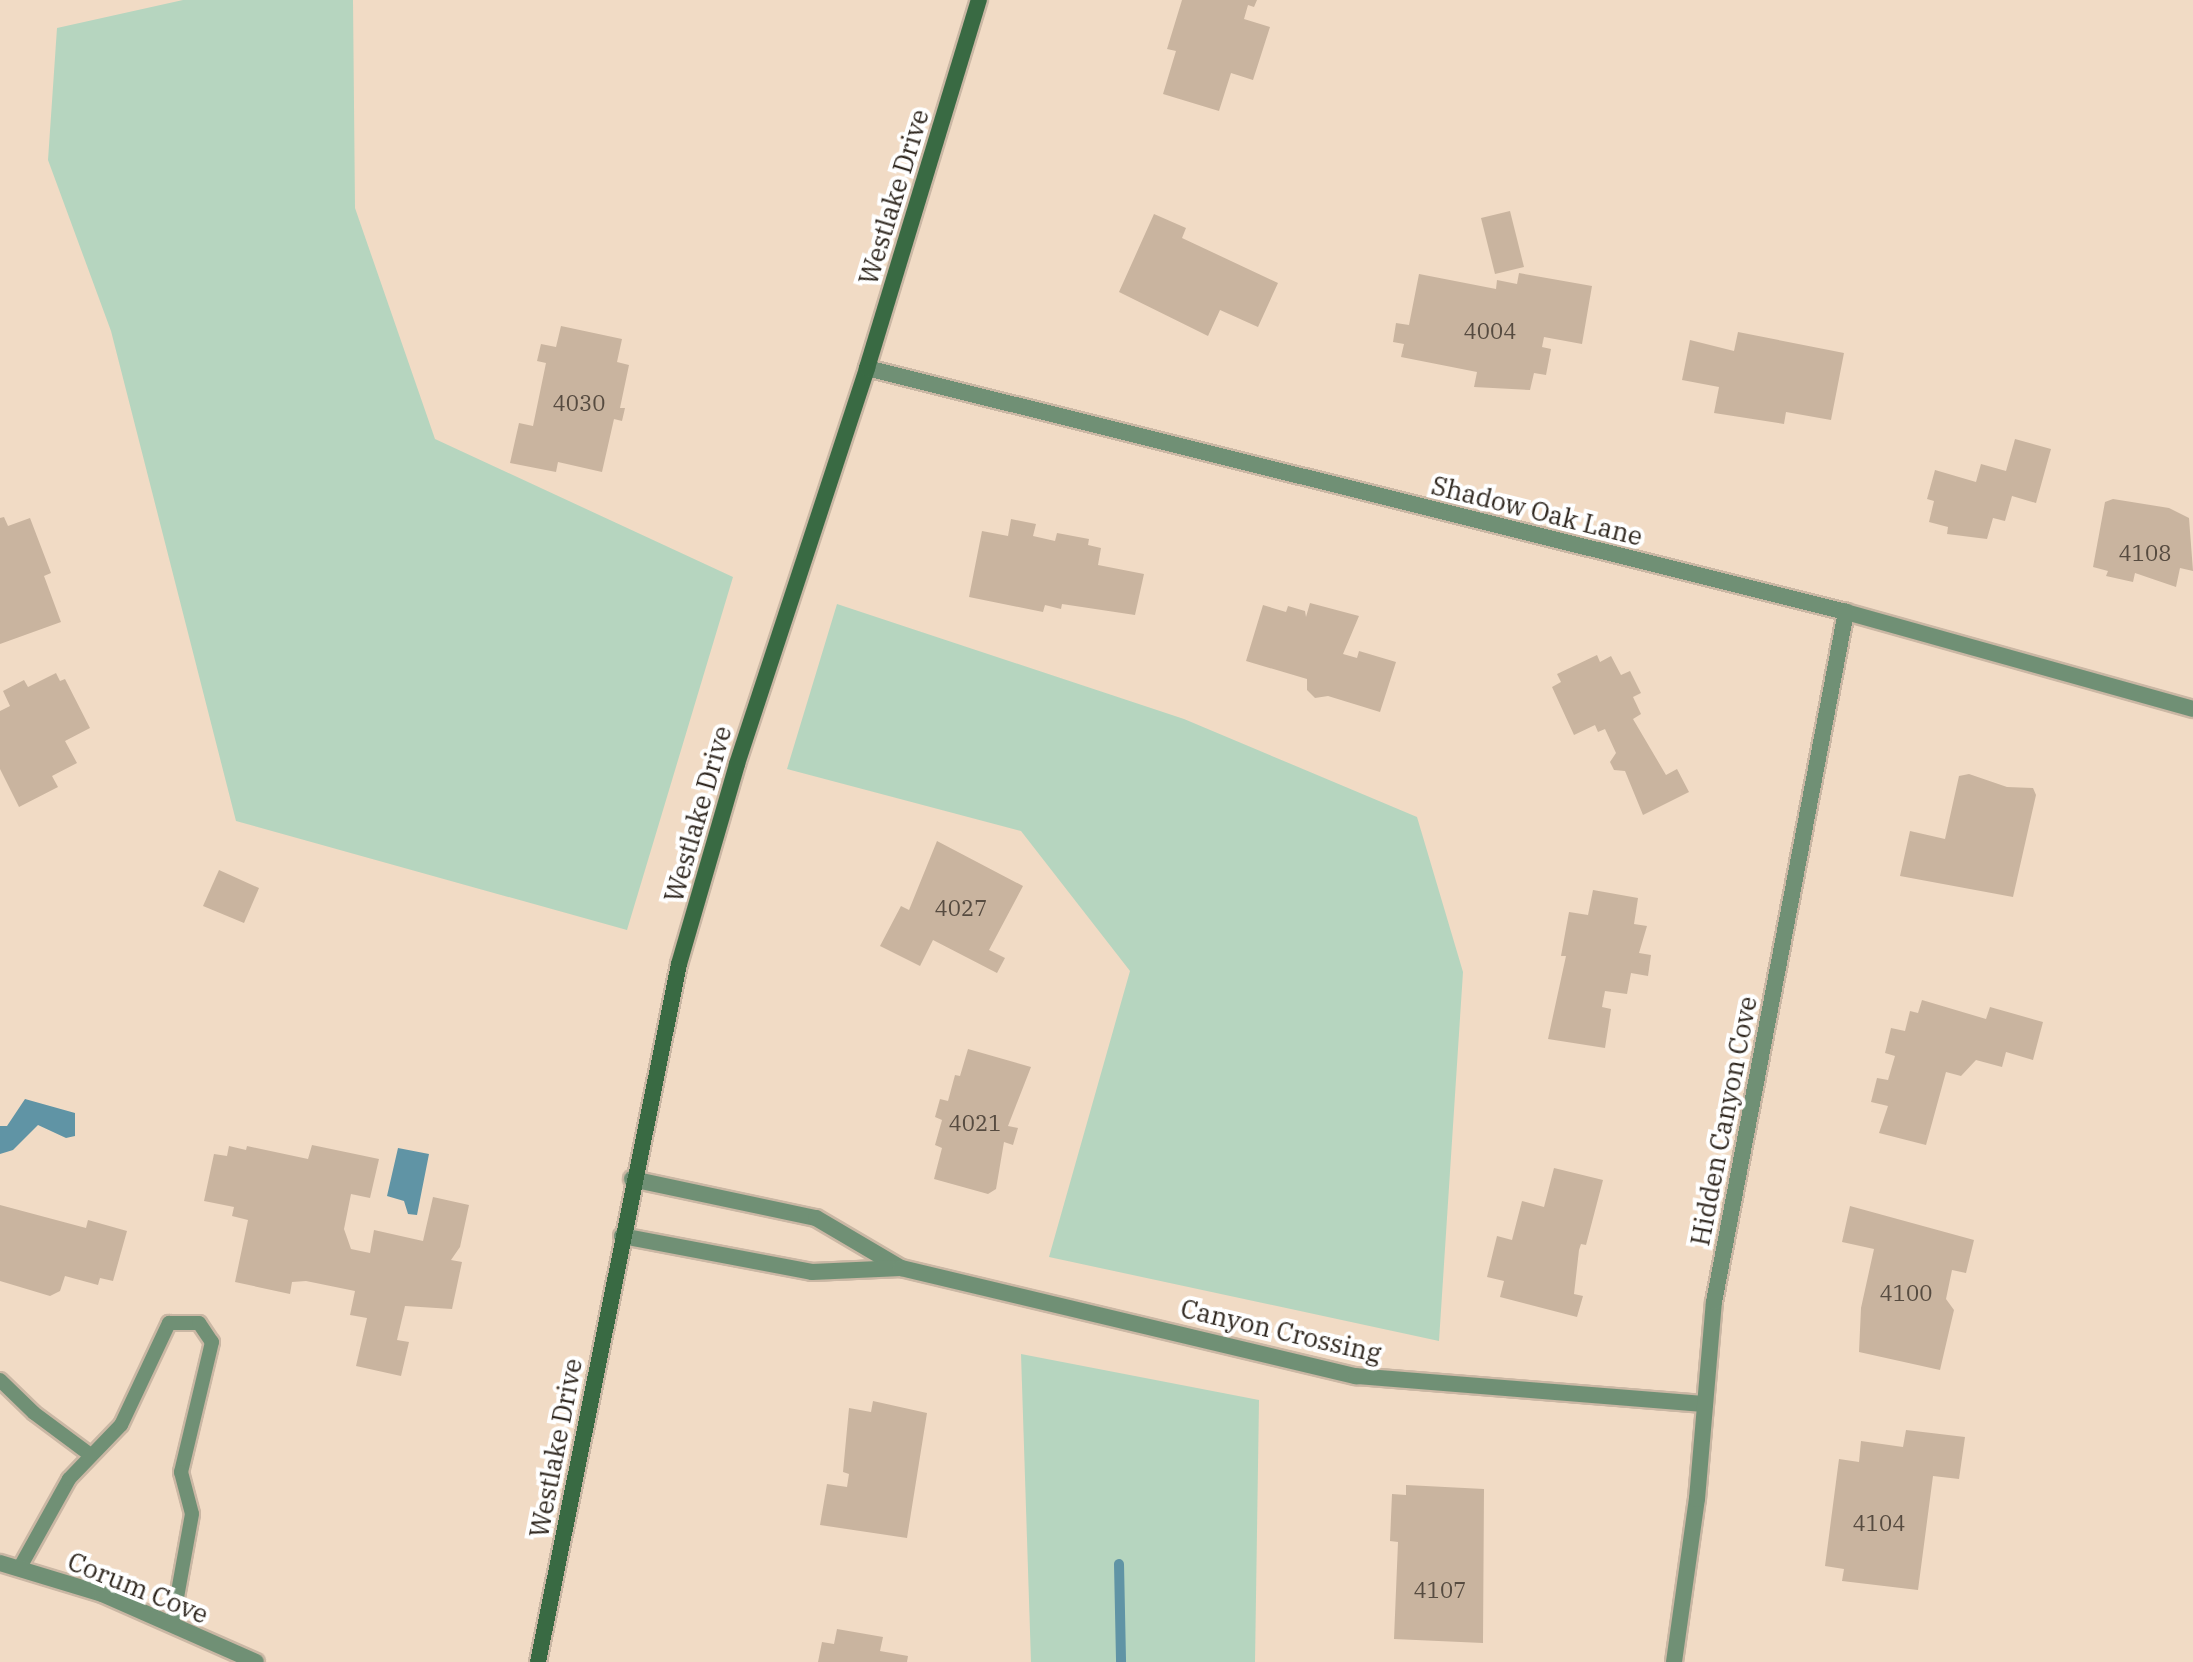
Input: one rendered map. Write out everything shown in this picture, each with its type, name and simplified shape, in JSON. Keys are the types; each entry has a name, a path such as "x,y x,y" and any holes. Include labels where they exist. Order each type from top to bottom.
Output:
{"street":[{"name":"Westlake Drive","path":"538,1662 632,1179 679,964 733,778 867,368 979,0"},
{"name":"Shadow Oak Lane","path":"867,368 1846,612 2193,709"},
{"name":"Hidden Canyon Cove","path":"1674,1662 1679,1642 1714,1302 1846,612"},
{"name":"Canyon Crossing","path":"632,1179 816,1218 901,1268"},
{"name":"Canyon Crossing","path":"622,1236 812,1272 901,1268 1356,1376 1705,1404"},
{"name":"Corum Cove","path":"0,1563 102,1594 256,1662"},
{"name":"Hidden Canyon Cove","path":"1679,1642 1685,1662"}],"lane":[{"path":"19,1569 69,1479 89,1454 121,1425 169,1323 199,1323 212,1342 181,1472 192,1514 172,1625"},
{"path":"0,1380 89,1454"}],"green space":[{"path":"183,0 353,0 355,208 435,439 733,577 627,930 236,821 111,331 48,160 57,28"},
{"path":"837,604 1184,719 1417,817 1463,972 1439,1341 1049,1257 1130,971 1021,831 787,769"},
{"path":"1021,1354 1259,1400 1255,1662 1031,1662"}],"water":[{"path":"25,1099 75,1113 75,1136 66,1138 38,1125 13,1150 0,1154 0,1126 7,1126"},
{"path":"398,1148 429,1154 417,1215 408,1214 404,1201 387,1196"}],"building":[{"path":"1182,0 1257,0 1254,7 1248,5 1244,19 1270,27 1253,80 1231,73 1219,111 1163,94 1176,51 1167,49"},
{"path":"1510,211 1524,267 1495,274 1481,218"},
{"path":"1154,214 1186,228 1182,238 1278,283 1258,327 1220,310 1208,336 1119,292"},
{"path":"1519,273 1592,286 1582,344 1544,337 1542,347 1551,349 1546,375 1534,373 1530,390 1474,387 1477,372 1401,357 1404,344 1393,342 1396,323 1409,325 1419,274 1496,289 1497,280 1517,284"},
{"path":"561,326 622,339 617,362 629,365 620,408 625,408 622,421 614,419 602,472 558,462 556,472 510,463 519,423 533,426 546,363 537,361 541,344 556,347"},
{"path":"1738,332 1844,353 1831,420 1786,412 1784,424 1714,413 1719,387 1682,380 1690,340 1734,351"},
{"path":"2015,439 2051,449 2036,503 2012,496 2005,521 1993,518 1987,539 1947,534 1948,527 1929,522 1934,501 1927,499 1935,470 1976,482 1981,464 2006,471"},
{"path":"2113,499 2169,508 2189,518 2193,571 2180,568 2176,587 2135,573 2133,582 2106,576 2108,571 2093,567 2105,502"},
{"path":"4,517 8,526 30,518 51,573 44,576 61,622 0,644 0,518"},
{"path":"1011,519 1036,524 1033,536 1055,541 1057,533 1089,539 1088,545 1101,548 1098,565 1144,574 1135,615 1062,604 1061,609 1045,605 1043,612 969,597 982,531 1008,536"},
{"path":"1310,603 1359,616 1343,654 1357,658 1359,651 1396,662 1380,712 1328,696 1315,698 1307,690 1307,679 1246,661 1263,605 1286,612 1288,606 1305,611 1306,617"},
{"path":"1597,655 1600,662 1611,656 1621,675 1630,671 1641,693 1633,697 1641,714 1633,719 1666,775 1677,769 1689,792 1643,815 1625,771 1614,770 1610,762 1616,753 1605,729 1598,732 1595,725 1574,735 1552,687 1561,682 1557,674"},
{"path":"56,673 60,681 65,679 90,728 65,741 77,763 52,776 58,787 19,807 0,769 0,711 10,706 3,691 24,680 28,687"},
{"path":"1969,774 2007,787 2033,788 2036,795 2013,897 1900,876 1910,831 1945,839 1959,776"},
{"path":"937,841 1023,886 989,950 1005,958 997,973 933,940 920,966 880,946 901,906 909,910"},
{"path":"219,870 259,888 244,923 203,906"},
{"path":"1593,890 1638,898 1634,924 1647,926 1639,953 1651,955 1648,976 1631,973 1627,994 1605,991 1602,1007 1611,1009 1605,1048 1548,1039 1566,956 1561,956 1569,912 1588,915"},
{"path":"1922,1000 1986,1019 1990,1007 2043,1022 2033,1060 2006,1052 2002,1067 1976,1060 1961,1076 1946,1072 1926,1145 1879,1133 1888,1106 1871,1102 1877,1078 1888,1080 1895,1056 1885,1053 1891,1028 1905,1031 1910,1011 1918,1013"},
{"path":"968,1049 1031,1067 1008,1126 1018,1128 1013,1145 1004,1142 996,1189 988,1194 934,1179 942,1148 935,1145 942,1120 935,1117 940,1099 948,1101 955,1075 960,1076"},
{"path":"312,1145 379,1159 370,1198 351,1194 344,1229 351,1249 370,1253 374,1230 423,1241 433,1197 469,1205 460,1247 451,1260 462,1262 452,1309 405,1306 397,1340 409,1342 401,1376 356,1366 367,1318 350,1315 355,1291 306,1281 292,1282 290,1294 235,1282 248,1220 232,1216 234,1207 204,1201 214,1154 227,1156 229,1146 246,1150 247,1146 308,1159"},
{"path":"1554,1168 1603,1180 1586,1245 1581,1244 1579,1250 1574,1294 1583,1296 1577,1317 1500,1297 1504,1281 1487,1277 1497,1236 1512,1240 1522,1201 1544,1207"},
{"path":"0,1205 86,1228 88,1220 127,1231 113,1281 100,1278 98,1285 65,1276 60,1291 50,1296 0,1281"},
{"path":"1850,1206 1974,1240 1966,1273 1952,1270 1946,1299 1954,1310 1940,1370 1859,1352 1861,1308 1874,1249 1842,1242"},
{"path":"873,1401 927,1413 907,1538 820,1525 827,1484 847,1487 849,1474 843,1472 849,1408 871,1412"},
{"path":"1906,1430 1965,1437 1959,1479 1933,1476 1918,1590 1842,1581 1844,1569 1825,1566 1839,1459 1859,1462 1861,1441 1903,1447"},
{"path":"1406,1485 1484,1489 1483,1643 1394,1639 1398,1542 1390,1541 1392,1494 1406,1495"},
{"path":"837,1629 883,1637 880,1651 908,1656 907,1662 818,1662 822,1642 834,1644"}],"waterway":[{"path":"1119,1564 1121,1662"}]}
